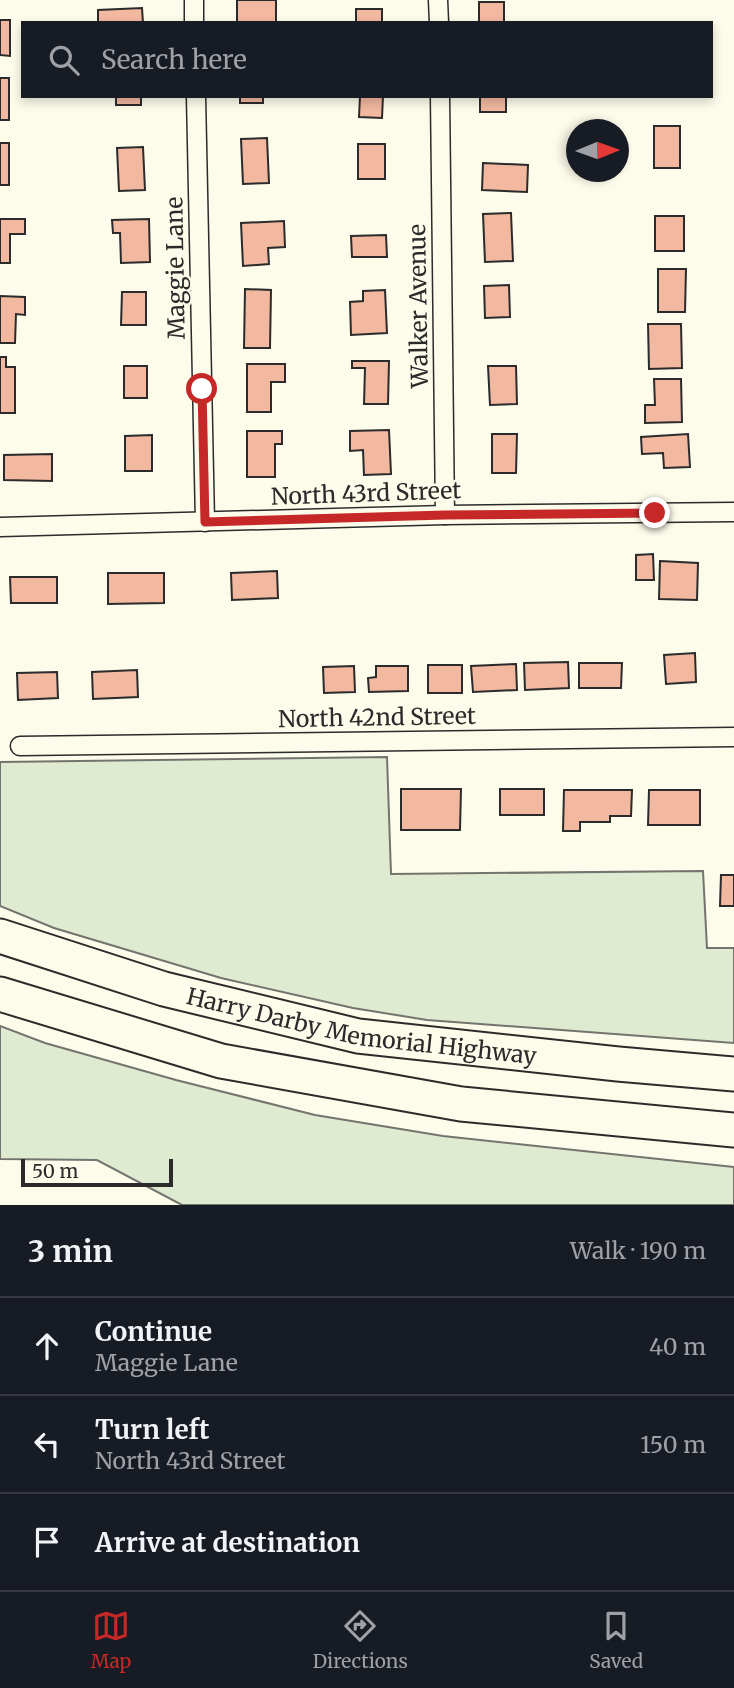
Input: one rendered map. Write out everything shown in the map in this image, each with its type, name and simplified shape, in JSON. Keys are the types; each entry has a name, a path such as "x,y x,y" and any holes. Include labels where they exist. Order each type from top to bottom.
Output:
{"highway":[{"name":"Harry Darby Memorial Highway","path":"0,936 164,989 358,1036 618,1064 734,1073"},
{"path":"0,994 221,1061 461,1104 734,1130"}],"street":[{"path":"194,0 194,21"},
{"path":"438,0 439,21"},
{"name":"Maggie Lane","path":"196,98 205,522"},
{"name":"Walker Avenue","path":"440,98 445,515"},
{"name":"North 43rd Street","path":"0,527 445,515 734,512"},
{"name":"North 42nd Street","path":"20,746 734,737"}],"green space":[{"path":"387,757 391,874 703,871 707,948 734,948 734,1043 427,1020 353,1008 221,978 54,928 0,906 0,762"},
{"path":"0,1026 45,1043 315,1115 443,1136 734,1167 734,1205 182,1205 97,1160 0,1159"}],"building":[{"path":"237,0 276,0 276,21 237,21"},
{"path":"479,2 504,2 504,21 479,21"},
{"path":"142,8 143,21 98,21 98,10"},
{"path":"356,9 382,9 382,21 356,21"},
{"path":"0,20 10,20 10,56 0,55"},
{"path":"0,78 9,78 9,120 0,120"},
{"path":"116,98 141,98 141,105 116,105"},
{"path":"240,98 263,98 263,103 240,103"},
{"path":"360,98 383,98 382,118 359,117"},
{"path":"480,98 506,98 506,112 480,112"},
{"path":"654,126 680,126 680,168 654,168"},
{"path":"267,138 269,183 243,184 241,139"},
{"path":"0,143 9,143 9,185 0,185"},
{"path":"358,144 385,144 385,179 358,179"},
{"path":"143,147 145,190 119,191 117,148"},
{"path":"483,163 528,165 527,192 482,190"},
{"path":"511,213 513,261 485,262 483,214"},
{"path":"655,216 684,216 684,251 655,251"},
{"path":"0,219 25,219 25,234 10,234 10,263 0,263"},
{"path":"149,219 150,262 121,263 120,233 113,233 112,220"},
{"path":"284,221 285,247 268,248 269,264 243,266 241,223"},
{"path":"386,235 387,257 352,257 351,236"},
{"path":"658,269 686,269 685,312 658,312"},
{"path":"509,285 510,317 485,318 484,286"},
{"path":"245,289 271,290 270,348 244,348"},
{"path":"385,290 387,333 351,335 350,302 363,301 363,291"},
{"path":"122,292 146,292 146,325 121,325"},
{"path":"0,296 25,297 25,315 16,314 15,343 0,343"},
{"path":"648,324 681,324 682,368 649,369"},
{"path":"0,357 6,357 6,367 15,367 15,413 0,413"},
{"path":"352,361 389,361 388,404 364,404 365,368 352,368"},
{"path":"247,364 285,364 285,382 271,382 271,412 247,412"},
{"path":"124,366 147,366 147,398 124,398"},
{"path":"488,366 516,366 517,404 490,405"},
{"path":"654,379 681,379 682,422 645,423 645,405 655,405"},
{"path":"389,430 391,474 364,475 363,450 350,451 350,431"},
{"path":"247,431 282,431 282,444 275,444 275,477 247,477"},
{"path":"492,434 517,434 516,473 492,473"},
{"path":"688,434 690,467 664,468 663,453 642,454 641,437"},
{"path":"152,435 152,471 125,471 125,436"},
{"path":"52,454 52,481 4,480 4,455"},
{"path":"653,554 654,580 636,580 636,555"},
{"path":"660,561 698,563 697,600 659,599"},
{"path":"277,571 278,598 232,600 231,573"},
{"path":"108,573 164,573 164,603 108,604"},
{"path":"10,577 57,577 57,603 11,603"},
{"path":"695,653 696,682 666,684 664,655"},
{"path":"568,662 569,688 525,690 524,663"},
{"path":"579,663 622,663 621,688 579,688"},
{"path":"516,664 517,690 473,692 471,666"},
{"path":"428,665 462,665 462,693 428,693"},
{"path":"354,666 355,692 324,693 323,667"},
{"path":"376,666 408,666 408,691 369,692 368,678 376,677"},
{"path":"137,670 138,697 93,699 92,672"},
{"path":"57,672 58,698 18,700 17,673"},
{"path":"401,789 461,789 460,830 401,830"},
{"path":"500,789 544,789 544,815 500,815"},
{"path":"564,790 632,790 631,816 610,816 610,822 580,822 580,831 563,831"},
{"path":"649,790 700,790 700,825 648,825"},
{"path":"721,875 734,875 734,906 720,906"}],"route":[{"path":"202,389 205,522 445,515 655,513"}]}
